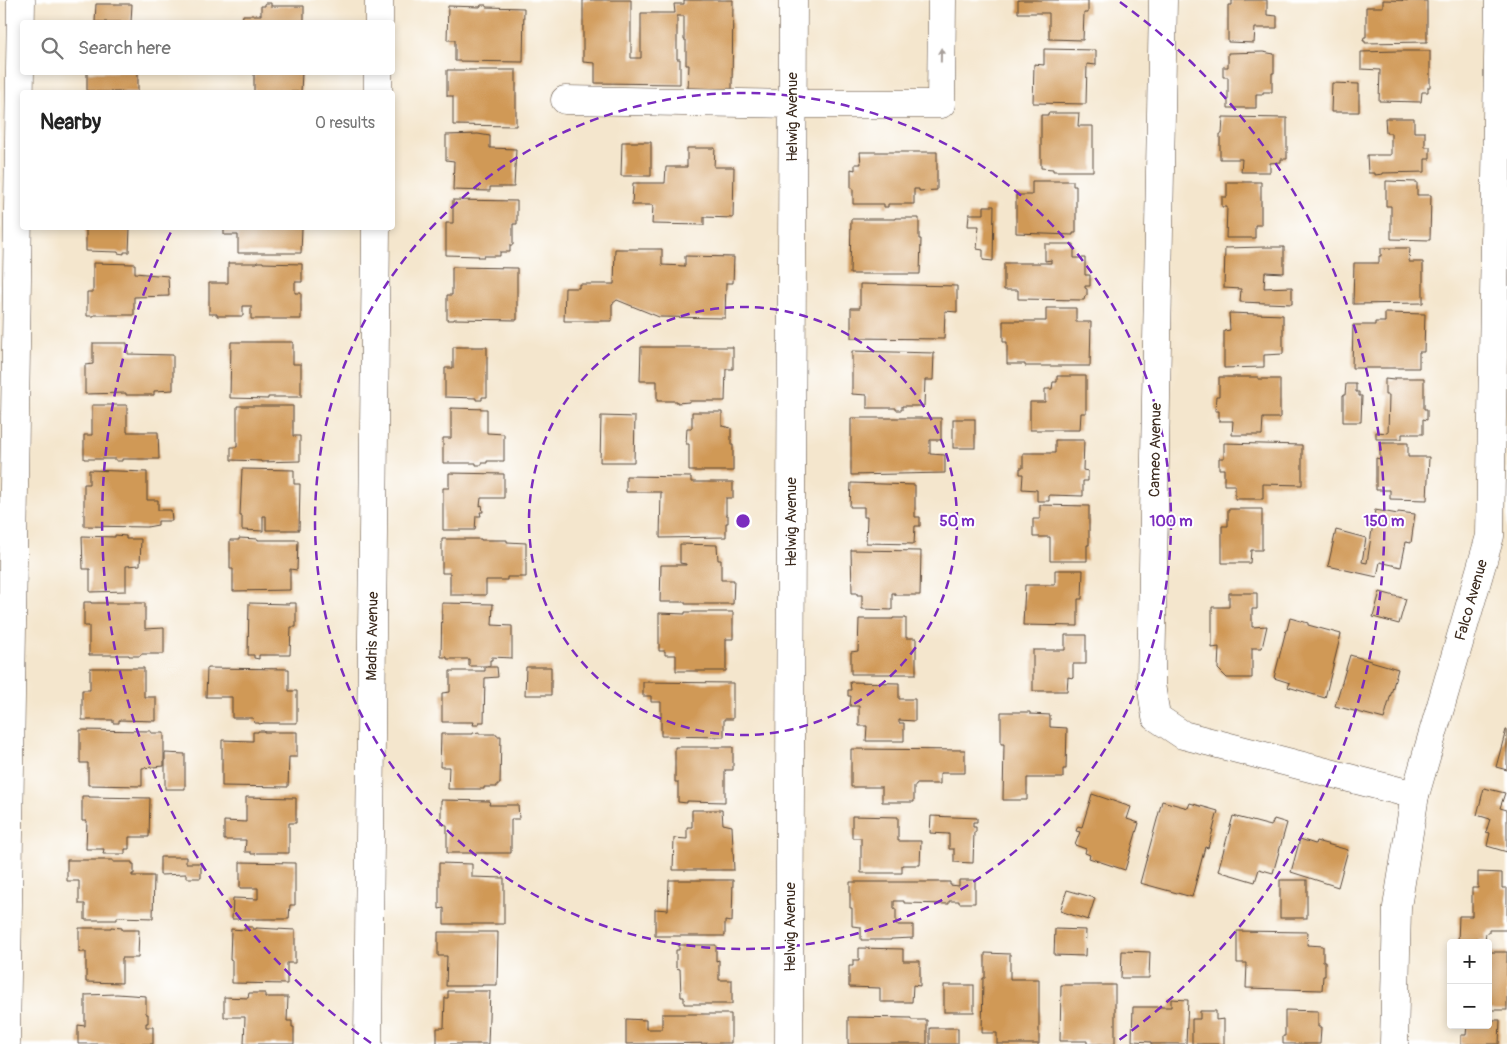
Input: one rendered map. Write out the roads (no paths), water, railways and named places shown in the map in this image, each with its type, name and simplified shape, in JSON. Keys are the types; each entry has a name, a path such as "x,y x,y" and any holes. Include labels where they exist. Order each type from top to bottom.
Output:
{"street":[{"path":"6,1044 10,33 21,0"},
{"path":"378,20 379,0"},
{"name":"Helwig Avenue","path":"789,1044 793,0"},
{"path":"565,100 792,104 941,104 942,0"},
{"name":"Cameo Avenue","path":"1163,0 1151,684 1156,717 1183,735 1415,795"},
{"name":"Falco Avenue","path":"1394,1044 1397,907 1415,795 1490,536 1498,0"},
{"path":"378,75 378,90"},
{"name":"Madris Avenue","path":"368,1044 376,230"}]}
